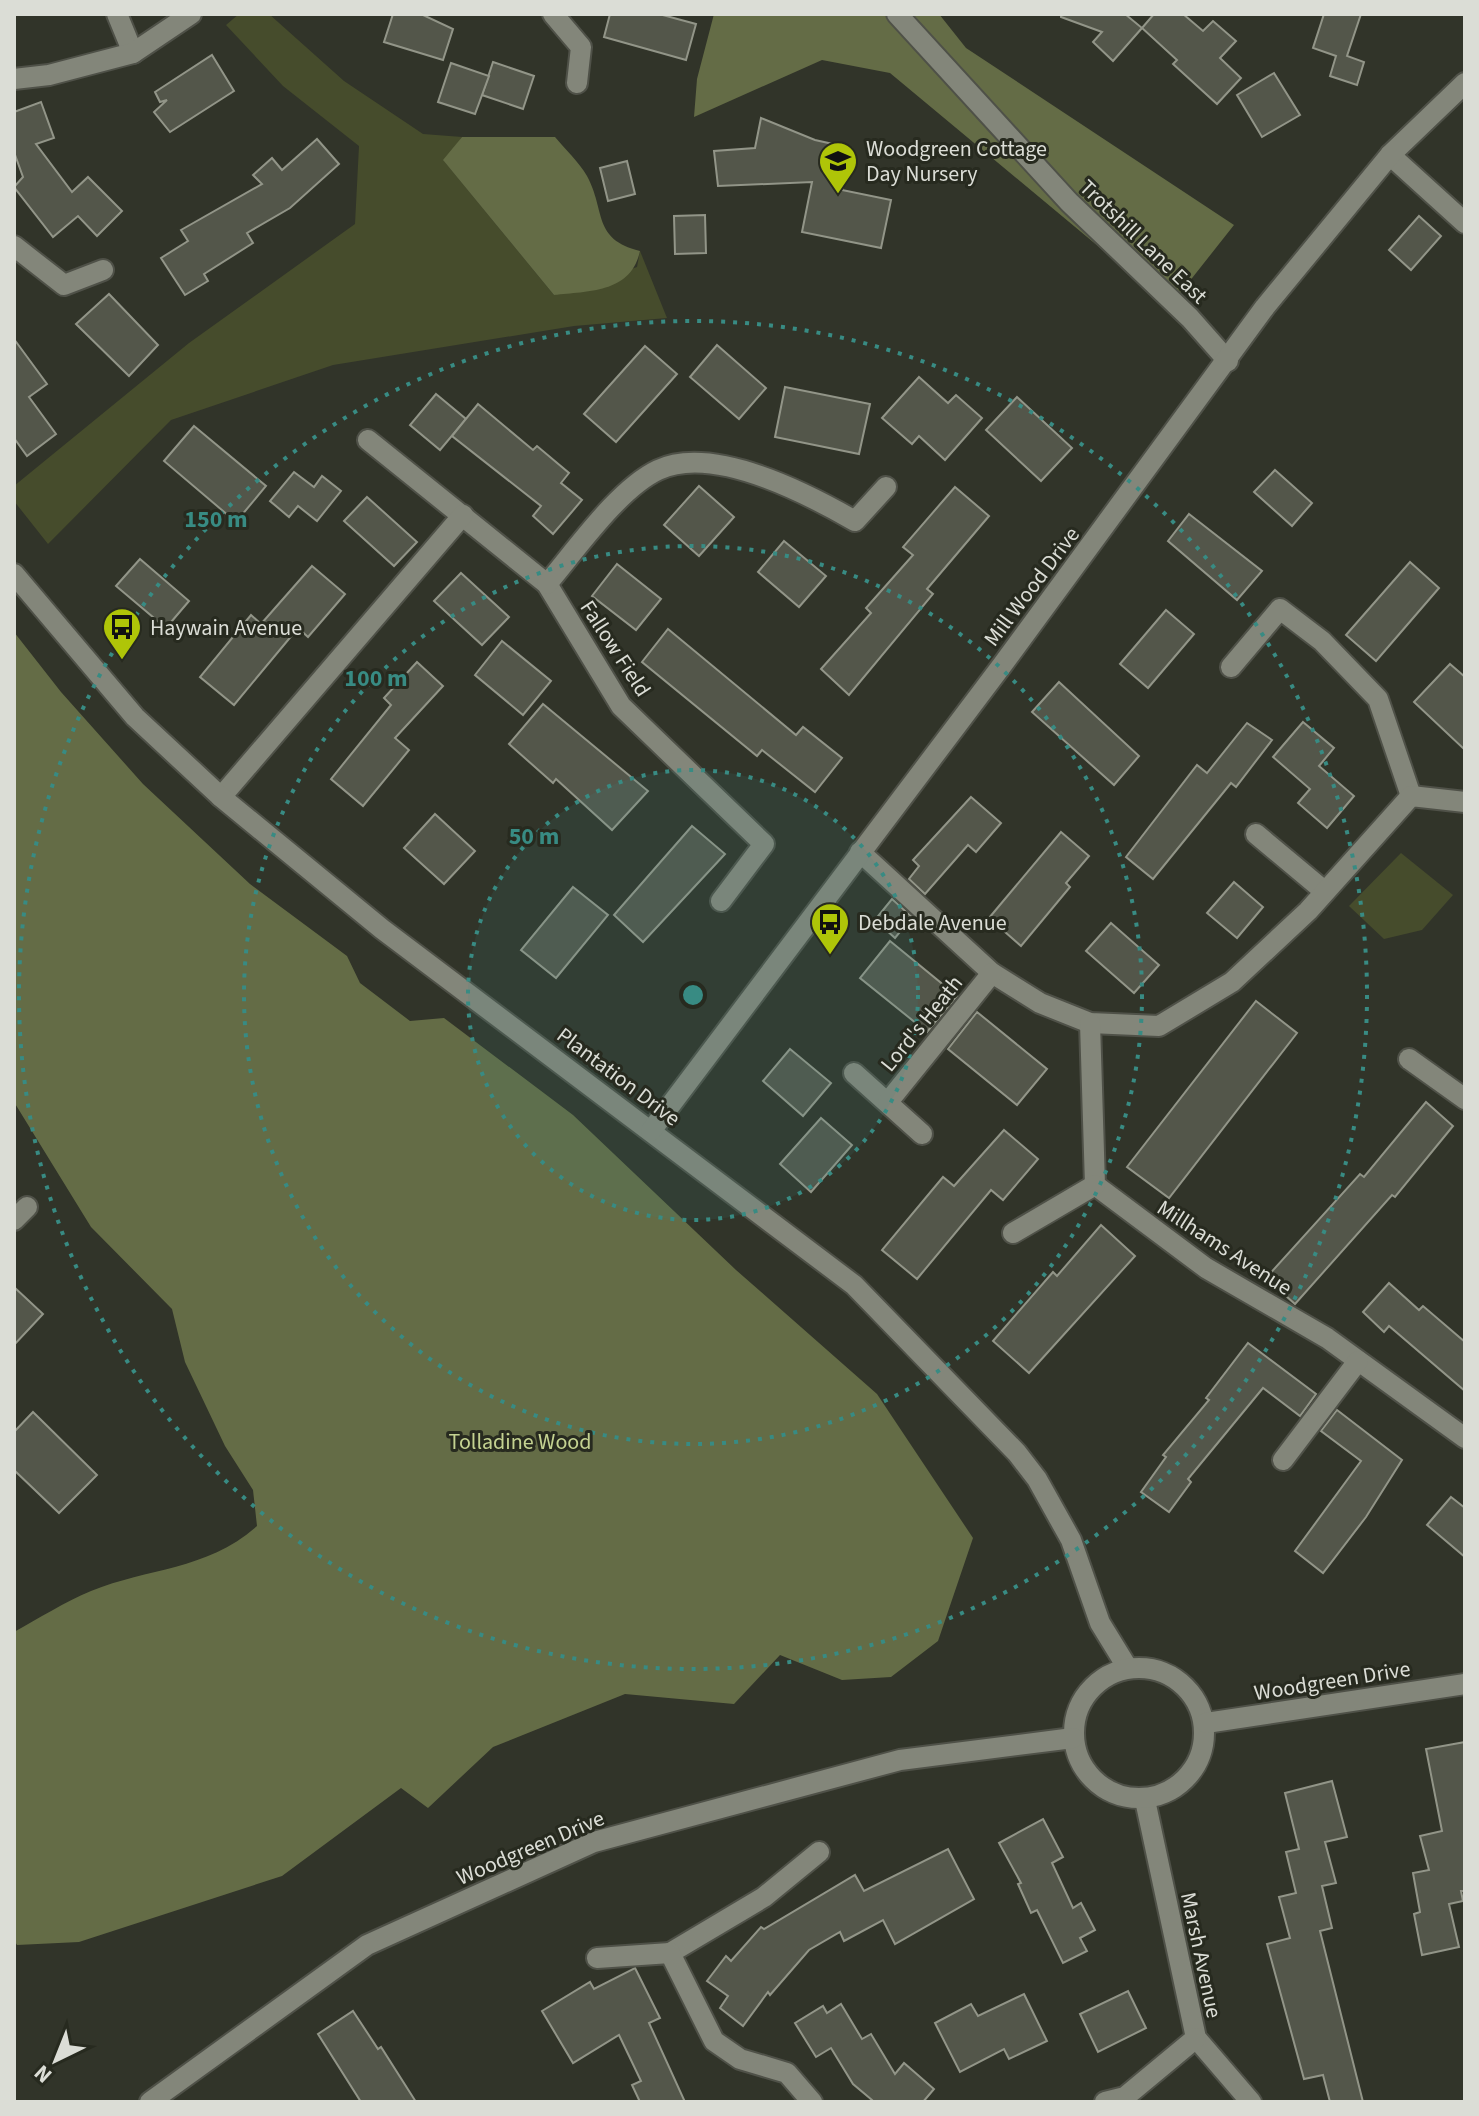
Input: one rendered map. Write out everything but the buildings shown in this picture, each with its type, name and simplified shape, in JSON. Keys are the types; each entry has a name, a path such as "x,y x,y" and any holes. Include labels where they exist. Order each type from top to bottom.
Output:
{"street":[{"path":"117,14 133,53"},
{"path":"14,79 49,75 133,53 191,14"},
{"path":"553,14 581,47 577,83"},
{"name":"Trotshill Lane East","path":"897,14 1069,202 1190,318 1228,361"},
{"name":"Mill Wood Drive","path":"651,1131 1228,361 1265,307 1390,155 1465,83"},
{"path":"1390,155 1465,223"},
{"path":"14,246 64,285 103,270"},
{"name":"Fallow Field","path":"368,440 547,584 621,706 764,844 721,901"},
{"path":"547,584 623,498 659,469 698,463 734,470 793,486 855,521 886,487"},
{"path":"221,797 463,515"},
{"name":"Plantation Drive","path":"14,574 135,717 221,797 382,929 854,1285 1017,1453 1037,1479 1071,1540 1100,1623 1127,1667"},
{"path":"1231,667 1280,609 1322,641 1378,699 1411,796"},
{"path":"860,852 992,973 1040,1003 1090,1023 1159,1026 1232,982 1308,911 1323,890 1411,796"},
{"path":"1411,796 1465,802"},
{"path":"1256,834 1323,890"},
{"name":"Lord's Heath","path":"888,1102 992,973"},
{"path":"1013,1233 1095,1185 1090,1023"},
{"path":"1409,1059 1465,1099"},
{"name":"Lord's Heath","path":"854,1073 922,1134"},
{"name":"Millhams Avenue","path":"1095,1185 1206,1268 1327,1338 1465,1438"},
{"path":"1283,1460 1358,1361"},
{"path":"1127,1667 1166,1671 1192,1692 1206,1723 1202,1758 1175,1790 1145,1800 1106,1791 1082,1768 1073,1738 1080,1703 1103,1677 1127,1667"},
{"name":"Woodgreen Drive","path":"1206,1723 1465,1684"},
{"name":"Woodgreen Drive","path":"150,2102 367,1945 594,1842 900,1760 1073,1738"},
{"name":"Marsh Avenue","path":"1145,1800 1196,2038 1251,2102"},
{"path":"597,1958 670,1953 764,1897 819,1852"},
{"path":"670,1953 714,2041 740,2059 787,2073 812,2102"},
{"path":"1105,2102 1125,2097 1196,2038"}],"green space":[{"path":"239,14 269,14 344,81 423,134 462,137 444,161 554,295 637,267 640,251 667,318 574,326 333,365 171,420 48,544 14,501 14,486 189,343 355,224 359,146 283,86 226,25"},
{"path":"714,14 939,14 966,48 1234,225 1170,306 890,73 822,60 694,117 697,79"},
{"path":"462,137 555,137 587,176 607,231 625,246 640,251 628,275 607,287 554,295 443,160"},
{"name":"Tolladine Wood","path":"14,632 61,692 143,784 250,884 347,956 360,983 410,1021 444,1018 573,1115 736,1270 877,1394 973,1538 938,1641 891,1677 842,1680 780,1655 734,1704 625,1694 493,1747 428,1808 401,1788 282,1876 79,1942 17,1945 14,1940 14,1632 91,1591 218,1552 257,1526 253,1490 225,1446 185,1362 172,1309 91,1227 14,1102"},
{"path":"1401,853 1453,895 1422,930 1384,939 1349,906"}],"place":[{"name":"Woodgreen Cottage Day Nursery","path":"838,195"},
{"name":"Haywain Avenue","path":"122,661"},
{"name":"Debdale Avenue","path":"830,956"}]}
